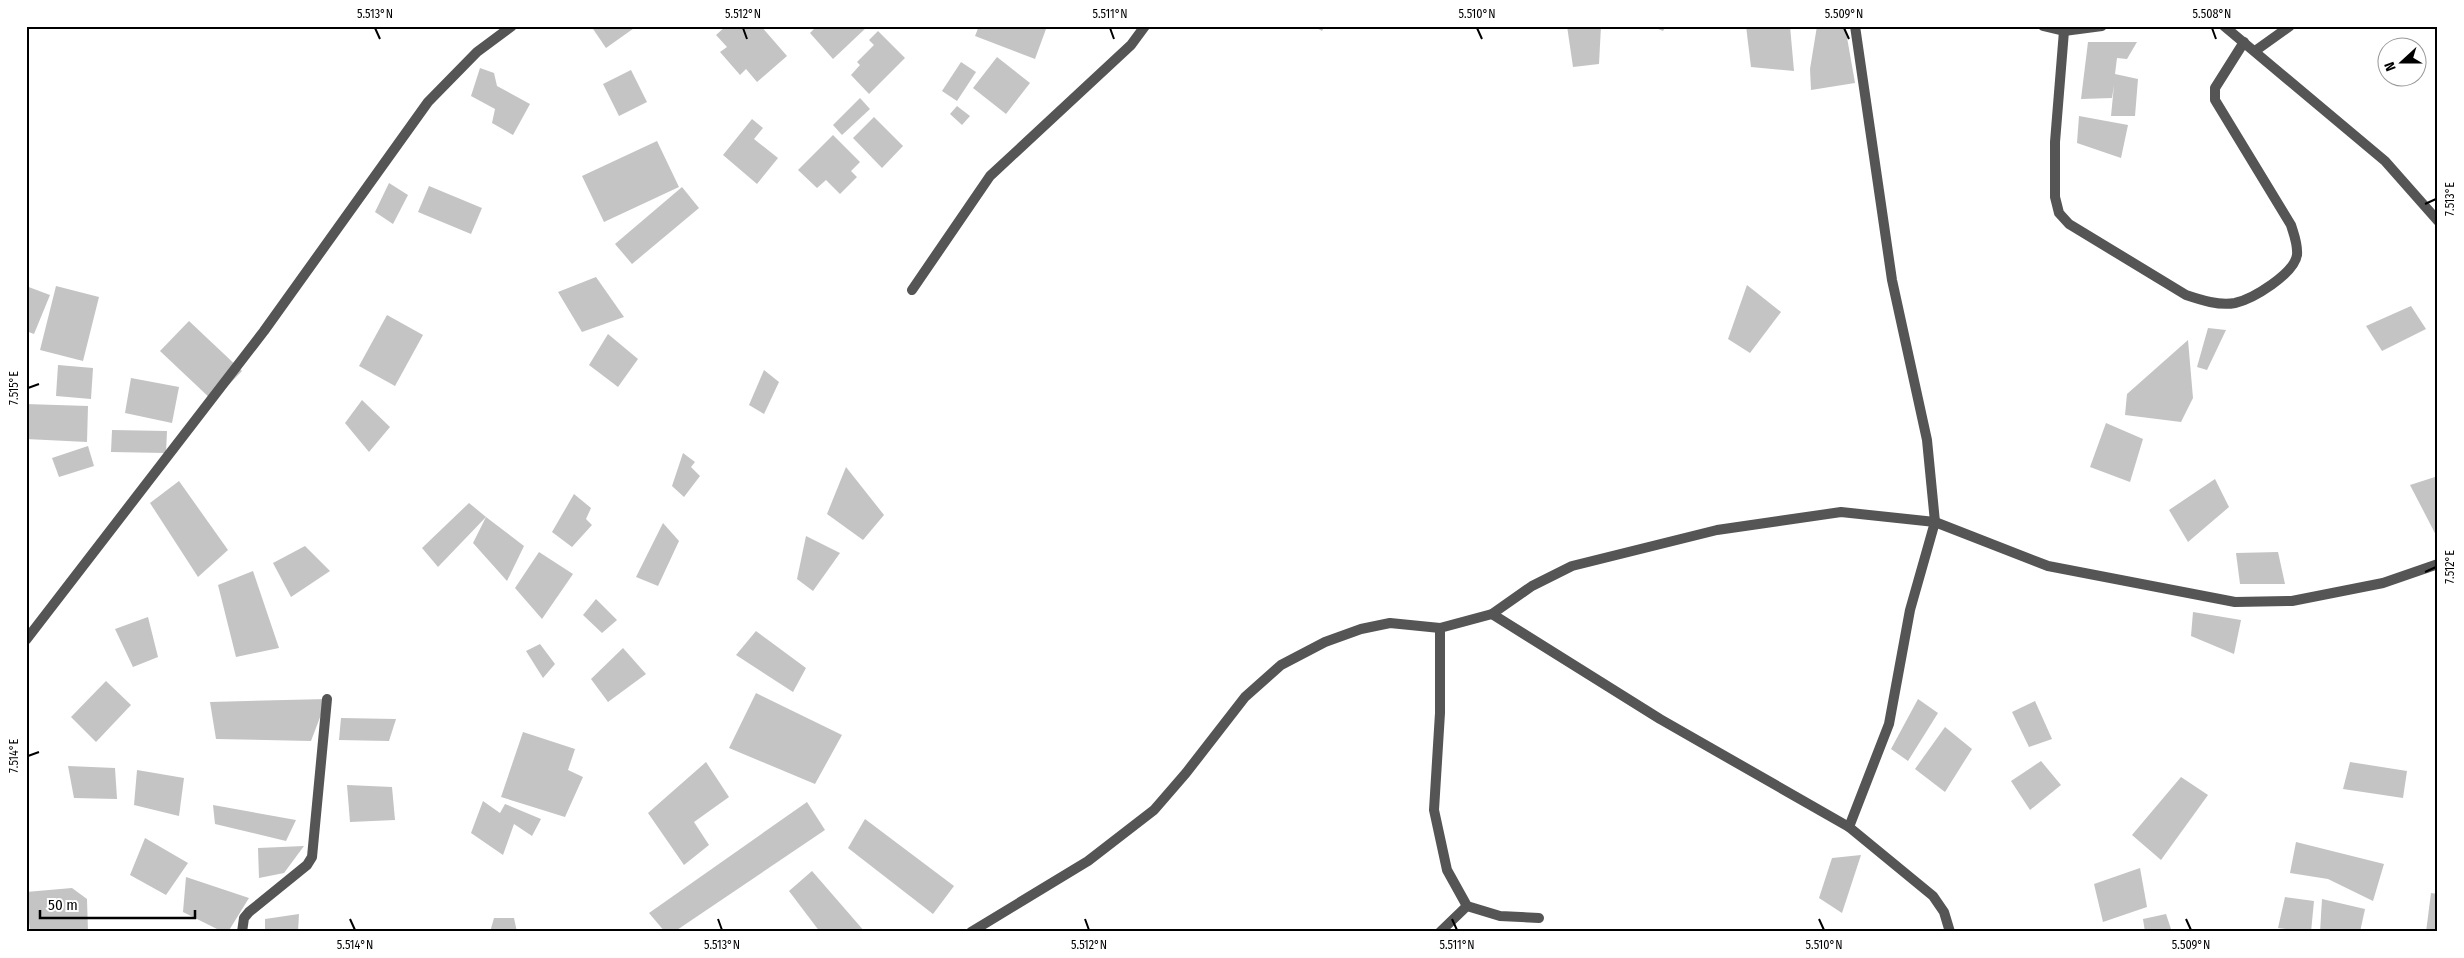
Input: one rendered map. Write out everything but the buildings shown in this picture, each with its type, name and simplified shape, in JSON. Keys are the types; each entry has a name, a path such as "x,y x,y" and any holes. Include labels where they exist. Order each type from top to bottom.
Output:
{"street":[{"path":"26,640 264,332 428,102 477,52 512,26"},
{"path":"912,290 990,176 1131,45 1145,26"},
{"path":"1849,827 1889,724 1910,610 1935,522 1927,440 1892,280 1855,26"},
{"path":"2043,26 2064,31 2102,26"},
{"path":"2224,26 2385,161 2438,220"},
{"path":"2255,51 2290,26"},
{"path":"2064,31 2055,142 2055,197 2059,213 2069,224 2186,295 2207,302 2234,303 2257,294 2282,276 2297,257 2298,245 2291,225 2215,100 2215,88 2244,42"},
{"path":"971,932 1088,861 1154,810 1186,773 1245,697 1281,665 1326,642 1361,629 1390,623 1440,628 1492,614 1532,586 1572,566 1717,530 1842,512 1935,522 2048,566 2235,602 2292,601 2382,583 2438,564"},
{"path":"1492,614 1660,719 1849,827 1933,896 1944,912 1950,932"},
{"path":"1440,628 1440,713 1434,810 1447,870 1467,906 1500,916 1539,918"},
{"path":"242,932 244,918 249,912 307,865 312,857 327,699"},
{"path":"1440,932 1467,906"}]}
